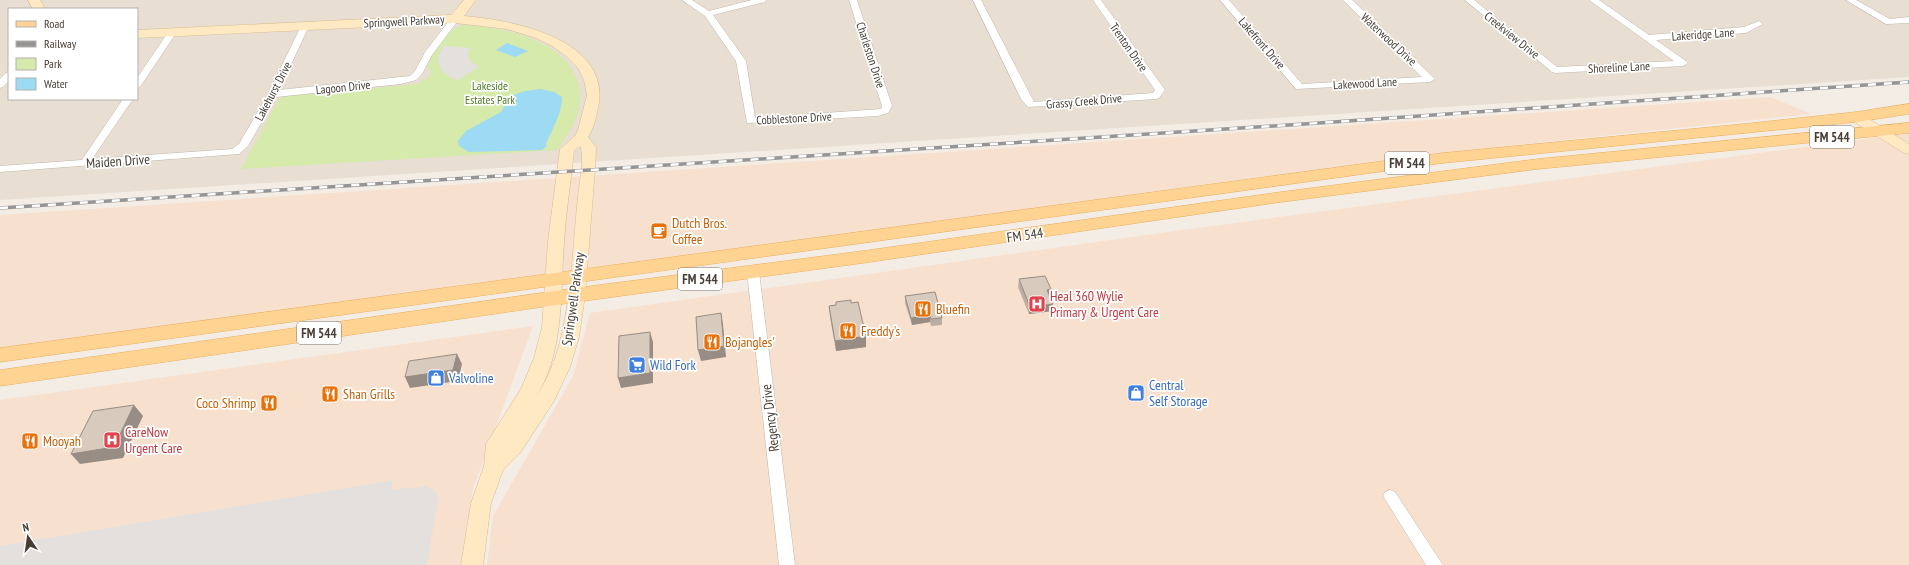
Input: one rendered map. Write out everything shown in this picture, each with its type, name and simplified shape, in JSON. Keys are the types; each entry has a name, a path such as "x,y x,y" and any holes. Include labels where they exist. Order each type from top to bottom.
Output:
{"main road":[{"name":"FM 544","path":"0,355 1444,158 1743,129 1856,117 1909,109"},
{"name":"FM 544","path":"0,378 221,348 553,298 923,249 1281,197 1538,164 1881,132 1909,128"},
{"path":"1680,151 1676,147 1677,145 1686,140 1728,135 1743,129"},
{"path":"1146,217 1146,212 1159,205 1214,196 1231,186"},
{"path":"916,229 923,249"},
{"path":"221,348 230,323"}],"street":[{"path":"455,19 470,0"},
{"name":"Cobblestone Drive","path":"686,0 708,14 726,37 741,61 751,121 878,113 885,111"},
{"path":"708,14 762,0"},
{"name":"Charleston Drive","path":"853,0 887,106 885,111"},
{"name":"Grassy Creek Drive","path":"977,0 1026,99 1031,105 1159,94"},
{"name":"Trenton Drive","path":"1097,0 1160,90 1159,94"},
{"name":"Lakefront Drive","path":"1224,0 1299,87"},
{"name":"Waterwood Drive","path":"1347,0 1430,79"},
{"name":"Creekview Drive","path":"1469,0 1555,70"},
{"path":"1593,0 1647,38"},
{"path":"1850,0 1889,22 1909,20"},
{"name":"Springwell Parkway","path":"138,34 455,19 488,22 528,31 546,38 568,50 587,71 593,90 591,110 581,137 567,149 561,191 551,327 543,358 530,391 496,444 494,466 481,503 472,565"},
{"name":"Lagoon Drive","path":"273,94 394,82 413,78 419,72 428,54 455,19"},
{"name":"Lakeridge Lane","path":"1647,38 1746,30 1759,24"},
{"name":"Lakehurst Drive","path":"235,152 243,146 273,94 305,26"},
{"path":"138,84 172,33"},
{"name":"Shoreline Lane","path":"1555,70 1683,63 1647,38"},
{"path":"0,85 8,76"},
{"name":"Lakewood Lane","path":"1299,87 1430,79"},
{"path":"84,164 127,100"},
{"path":"1856,117 1909,150"},
{"name":"Springwell Parkway","path":"494,466 513,447 547,396 561,367 570,337 578,275 589,147 581,137"},
{"name":"Maiden Drive","path":"0,169 235,152"},
{"path":"561,191 586,188"},
{"name":"Regency Drive","path":"753,272 787,565"},
{"path":"1390,496 1435,565"}],"shaded area":[{"path":"0,0 1909,0 1909,77 0,200"},
{"path":"444,46 471,48 468,52 468,57 472,63 480,66 458,80 448,76 441,69 438,62 439,53"},
{"path":"1771,97 1811,114 1423,155 0,349 0,215"},
{"path":"1909,133 1909,565 487,565 493,516 573,376 590,313 1175,231"},
{"path":"533,326 473,489 461,565 0,565 0,400"},
{"path":"393,480 391,490 426,486 436,492 438,497 427,565 0,565 0,546"}],"green space":[{"name":"Lakeside Estates Park","path":"463,25 504,30 525,36 545,45 561,57 573,72 579,90 577,118 557,150 241,169 280,97 417,84 430,76 431,71 427,67 441,42 451,31"}],"water":[{"path":"507,43 528,51 515,57 496,50"},
{"path":"540,89 554,92 562,97 559,115 546,144 547,146 542,150 469,152 459,146 458,141 466,131 501,112 511,96 525,91"}],"building":[{"name":"Heal 360 Wylie Primary & Urgent Care","path":"1045,276 1051,289 1047,290 1053,304 1030,307 1019,279"},
{"name":"Bluefin","path":"935,292 942,318 931,319 930,315 911,318 905,296"},
{"name":"Freddy's","path":"851,300 851,303 858,302 866,336 835,341 829,306 836,305 836,302"},
{"name":"Bojangles'","path":"721,313 724,346 698,350 696,317"},
{"name":"Wild Fork","path":"650,332 650,373 618,378 619,336"},
{"path":"457,354 453,370 405,377 409,361"},
{"path":"134,405 114,447 71,454 93,411"}],"railway":[{"path":"0,208 1319,123 1909,82"}],"place":[{"name":"Dutch Bros. Coffee","path":"659,231"},
{"name":"Heal 360 Wylie Primary & Urgent Care","path":"1037,304"},
{"name":"Bluefin","path":"923,309"},
{"name":"Freddy's","path":"848,331"},
{"name":"Bojangles'","path":"712,342"},
{"name":"Wild Fork","path":"637,365"},
{"name":"Valvoline","path":"436,378"},
{"name":"Central Self Storage","path":"1136,393"},
{"name":"Shan Grills","path":"330,394"},
{"name":"Coco Shrimp","path":"269,403"},
{"name":"CareNow Urgent Care","path":"112,440"},
{"name":"Mooyah","path":"30,441"}]}
